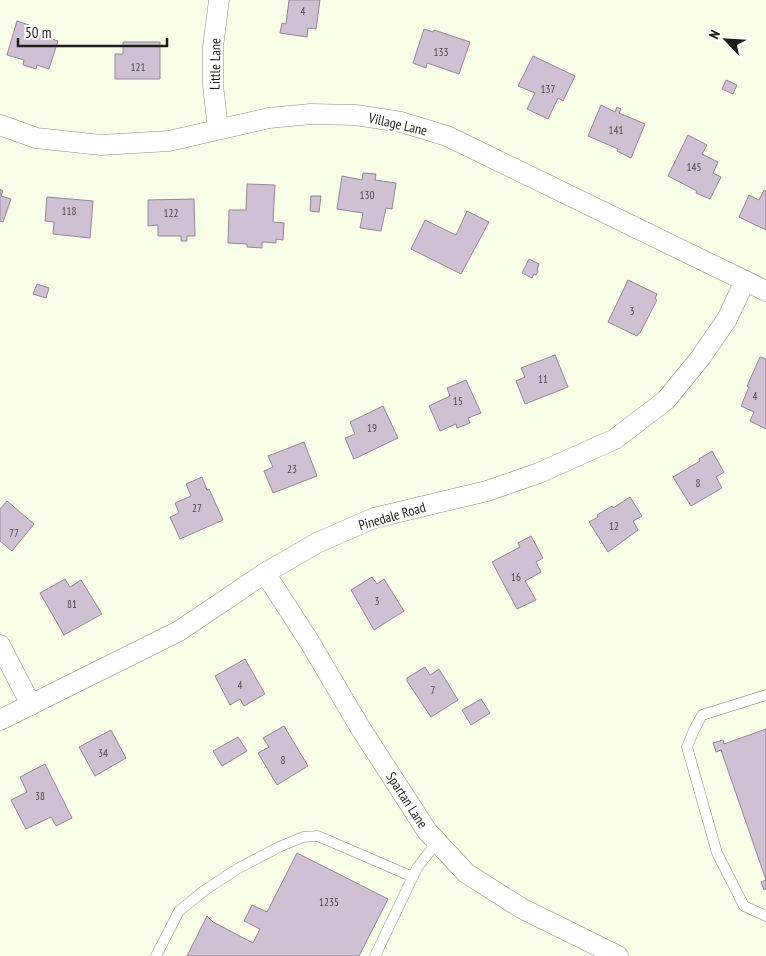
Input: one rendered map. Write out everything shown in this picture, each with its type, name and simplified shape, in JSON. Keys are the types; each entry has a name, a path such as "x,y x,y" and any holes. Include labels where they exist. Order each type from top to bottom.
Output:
{"street":[{"name":"Little Lane","path":"218,128 213,85 214,47 219,0"},
{"name":"Village Lane","path":"0,126 36,138 101,145 168,141 218,128 269,118 311,114 356,115 410,125 447,136 766,291"},
{"name":"Pinedale Road","path":"0,720 178,631 265,573 317,543 374,518 487,490 540,472 615,439 666,400 702,357 727,320 745,281"},
{"name":"Spartan Lane","path":"265,573 309,641 366,737 427,831 466,874 521,908 618,956"},
{"path":"0,645 31,705"}],"lane":[{"path":"766,695 702,715 687,747 717,853 744,906 766,916"},
{"path":"156,956 179,911 205,890 237,869 303,837 318,836 413,877"},
{"path":"374,956 417,868 437,842"}],"building":[{"path":"289,0 320,0 316,29 308,28 307,37 280,33 282,23 286,24"},
{"path":"17,21 29,25 27,31 58,41 49,69 37,65 36,69 23,65 24,60 7,55"},
{"path":"424,29 433,32 434,30 470,42 459,74 427,63 426,68 413,63"},
{"path":"123,42 160,42 160,79 115,79 115,54 123,54"},
{"path":"533,56 575,76 563,101 558,98 548,119 527,109 535,93 518,86"},
{"path":"726,80 737,85 733,94 722,89"},
{"path":"601,105 615,112 617,107 621,109 619,113 645,124 631,158 617,151 618,149 588,136"},
{"path":"688,135 707,145 702,154 718,162 713,173 721,177 710,199 668,176"},
{"path":"363,173 376,174 375,180 396,183 392,209 386,208 381,231 360,228 363,213 337,209 342,176 362,180"},
{"path":"247,184 275,185 273,222 284,223 283,240 276,239 276,243 262,242 262,248 247,247 247,244 228,243 229,210 246,210"},
{"path":"0,189 3,191 1,196 11,199 3,222 0,221"},
{"path":"764,190 766,191 766,230 739,217 749,195 759,200"},
{"path":"311,196 321,196 319,212 310,211"},
{"path":"47,197 93,201 90,238 53,234 54,222 45,221"},
{"path":"194,199 195,236 187,236 187,241 181,241 181,236 158,236 158,225 148,226 148,200"},
{"path":"467,211 489,222 461,274 411,249 425,220 456,235"},
{"path":"529,259 539,264 536,275 534,274 532,278 522,273"},
{"path":"628,280 657,294 655,299 657,300 637,336 608,322"},
{"path":"37,284 49,288 46,298 33,294"},
{"path":"555,355 568,387 525,404 516,381 525,377 521,368"},
{"path":"760,357 766,359 766,429 750,421 754,412 741,406 749,387 747,386"},
{"path":"466,380 481,413 468,418 470,423 457,428 456,424 440,431 429,406 450,396 447,388"},
{"path":"383,406 398,438 354,459 345,438 355,434 350,422"},
{"path":"304,442 317,476 273,493 264,471 273,467 268,456"},
{"path":"712,451 724,472 716,477 722,488 691,506 673,477 700,461 699,459"},
{"path":"202,477 223,520 180,539 170,517 179,513 175,503 191,496 186,484"},
{"path":"630,497 642,516 633,521 638,530 608,552 589,522 598,517 597,515 612,506 613,508"},
{"path":"7,501 34,524 12,551 0,541 0,509"},
{"path":"531,536 543,558 536,562 541,572 525,581 536,600 517,609 492,562 520,547 518,543"},
{"path":"372,577 377,584 384,579 404,611 374,630 351,590"},
{"path":"65,579 70,587 81,580 102,614 64,635 40,593"},
{"path":"245,659 265,694 244,706 240,699 230,705 215,676"},
{"path":"425,667 430,675 439,669 458,700 431,717 407,681 407,678"},
{"path":"481,699 490,713 471,725 462,710"},
{"path":"284,726 308,766 277,785 258,753 269,747 263,738"},
{"path":"766,729 766,880 721,750 716,752 713,743 723,740 724,744"},
{"path":"111,730 126,758 95,776 79,747"},
{"path":"238,737 247,751 222,766 213,751"},
{"path":"45,764 72,818 56,826 51,817 26,829 11,800 27,792 20,777"},
{"path":"297,853 388,899 359,956 187,956 207,916 213,922 253,943 260,929 244,921 252,905 267,912"},
{"path":"766,880 766,889 764,890 761,882"}]}
